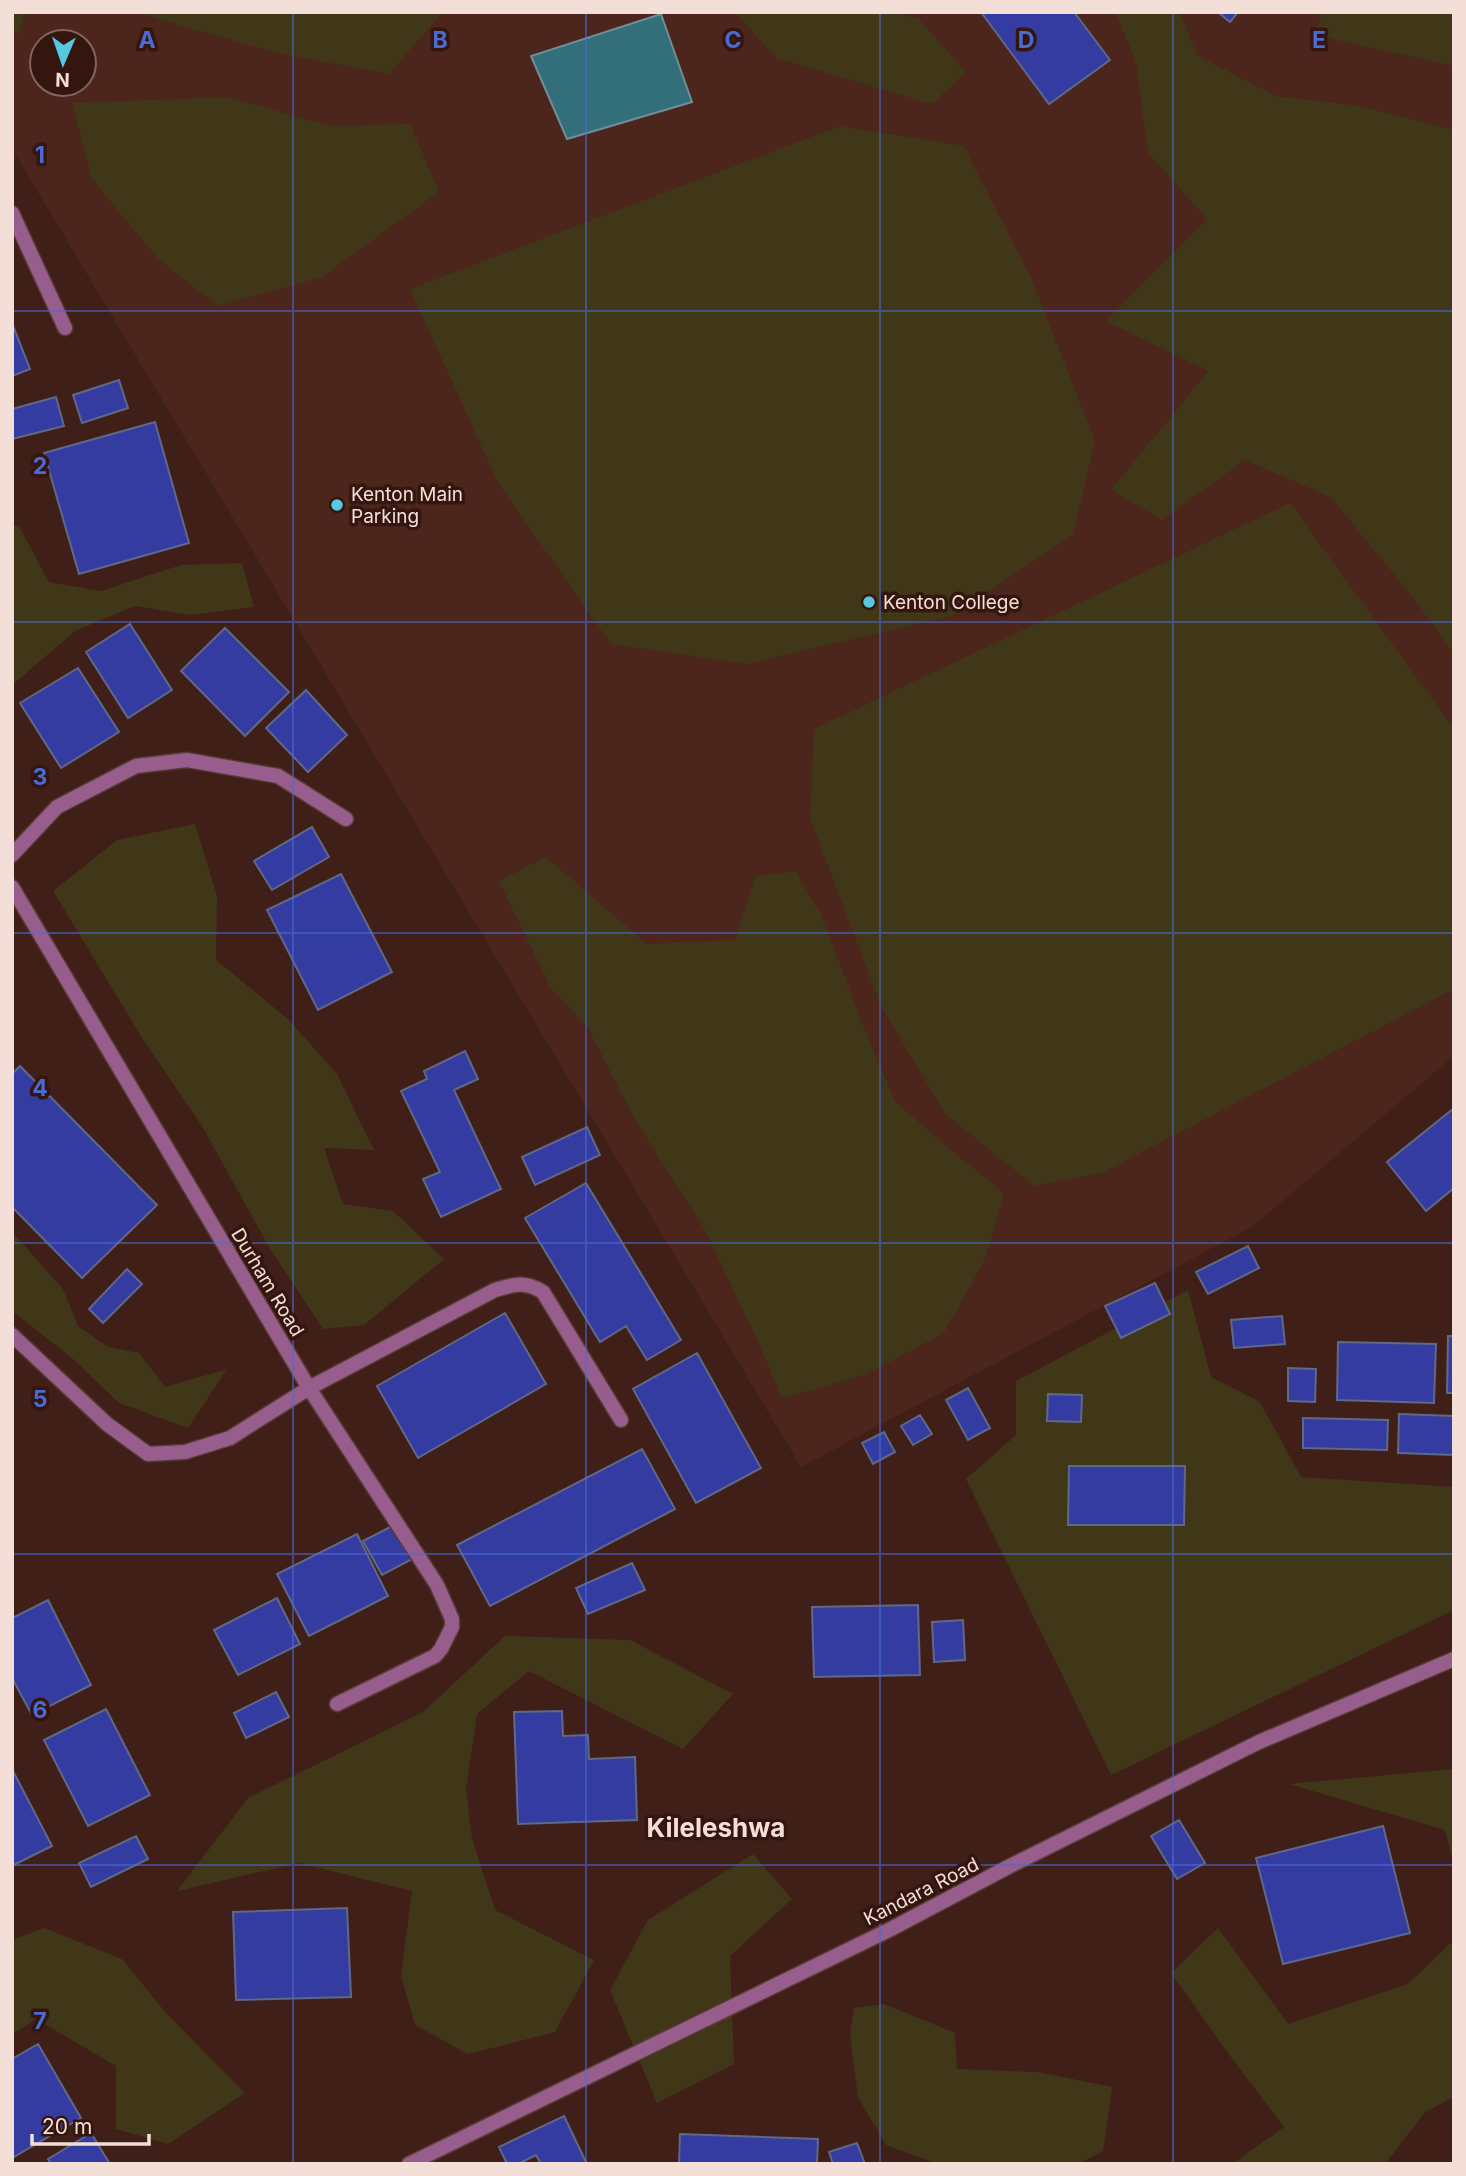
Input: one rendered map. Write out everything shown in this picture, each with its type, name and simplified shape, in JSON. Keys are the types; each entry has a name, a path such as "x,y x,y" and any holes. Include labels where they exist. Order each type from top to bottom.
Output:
{"street":[{"path":"12,213 65,328"},
{"path":"12,855 57,807 136,766 187,760 278,776 346,819"},
{"name":"Durham Road","path":"12,887 309,1388 437,1585 452,1619 450,1634 435,1656 337,1704"},
{"path":"12,1335 107,1424 148,1454 185,1452 230,1437 309,1388 495,1290 514,1284 532,1286 543,1292 621,1420"},
{"name":"Kandara Road","path":"409,2164 890,1930 1010,1866 1259,1741 1454,1659"}],"shaded area":[{"name":"Kenton College","path":"12,12 1454,12 1454,1056 1252,1227 801,1467 12,149"},
{"path":"12,12 26,12 18,35 12,27"},
{"path":"143,12 443,12 389,74 282,54 157,19"},
{"path":"735,12 888,12 918,18 966,72 932,104 776,58"},
{"path":"1115,12 1180,12 1197,55 1276,96 1360,106 1454,130 1454,654 1417,603 1332,498 1245,460 1162,520 1111,490 1208,371 1106,321 1207,219 1148,153 1136,62"},
{"path":"1323,12 1454,12 1454,66 1313,35"},
{"path":"228,97 329,126 410,124 439,192 322,277 218,306 157,258 92,179 72,103"},
{"path":"840,126 964,146 1032,280 1095,441 1073,535 952,616 746,664 611,644 498,483 410,289"},
{"path":"1290,503 1454,729 1454,989 1102,1173 1034,1186 945,1114 881,1006 810,818 814,729"},
{"path":"12,526 19,526 49,582 101,591 181,565 242,563 254,607 190,615 135,606 75,631 12,685"},
{"path":"195,824 217,896 216,960 288,1019 337,1074 374,1150 324,1148 343,1204 393,1211 444,1259 364,1325 323,1329 269,1247 202,1126 144,1041 53,891 117,840"},
{"path":"546,857 647,944 735,940 755,876 795,871 821,914 895,1101 1004,1193 985,1259 944,1333 865,1375 782,1398 703,1227 634,1118 588,1028 550,987 499,881"},
{"path":"12,1232 63,1289 78,1326 108,1347 139,1353 165,1387 227,1369 188,1428 119,1403 72,1358 12,1311"},
{"path":"1188,1290 1211,1377 1260,1402 1301,1477 1454,1487 1454,1610 1111,1775 966,1479 1016,1435 1016,1381"},
{"path":"505,1636 630,1640 733,1694 683,1749 529,1671 477,1714 466,1789 472,1838 495,1910 594,1960 555,2032 468,2054 415,2025 401,1976 412,1891 299,1863 177,1891 248,1798 423,1712"},
{"path":"1454,1769 1454,1866 1445,1830 1289,1784"},
{"path":"753,1854 792,1899 730,1956 734,2064 657,2103 610,1990 648,1920"},
{"path":"44,1928 122,1959 167,2014 245,2093 168,2144 116,2129 116,2066 36,2019 12,2034 12,1940"},
{"path":"1218,1928 1288,2024 1408,1984 1454,1940 1454,2097 1425,2112 1385,2164 1232,2164 1284,2127 1171,1973"},
{"path":"884,2004 955,2033 957,2069 1038,2072 1112,2087 1103,2151 1078,2164 938,2164 886,2145 858,2097 850,2035 854,2008"}],"water":[{"path":"661,14 692,102 567,139 531,56"}],"building":[{"path":"981,12 1074,12 1110,60 1049,104"},
{"path":"1218,12 1238,12 1230,22"},
{"path":"12,323 30,369 12,376"},
{"path":"119,380 128,408 82,423 73,395"},
{"path":"56,397 64,426 12,439 12,409"},
{"path":"155,422 189,543 79,574 44,453"},
{"path":"130,624 172,690 128,718 86,652"},
{"path":"225,628 289,692 245,736 181,671"},
{"path":"78,668 119,732 61,768 20,703"},
{"path":"306,690 347,735 308,772 266,728"},
{"path":"312,827 329,857 272,890 254,861"},
{"path":"341,874 392,972 318,1010 267,910"},
{"path":"465,1051 478,1079 454,1090 501,1189 441,1217 423,1179 440,1172 401,1091 427,1079 424,1071"},
{"path":"20,1066 157,1205 82,1278 12,1207 12,1074"},
{"path":"1454,1108 1454,1188 1426,1211 1387,1162"},
{"path":"587,1127 600,1155 535,1185 522,1157"},
{"path":"586,1183 681,1340 647,1360 626,1326 600,1342 525,1218"},
{"path":"1248,1246 1259,1268 1208,1294 1196,1272"},
{"path":"127,1269 142,1284 103,1323 89,1309"},
{"path":"1155,1283 1170,1314 1121,1338 1105,1306"},
{"path":"505,1313 546,1384 418,1458 377,1386"},
{"path":"1282,1316 1285,1344 1234,1348 1231,1320"},
{"path":"1448,1336 1454,1336 1454,1393 1447,1393"},
{"path":"1338,1342 1436,1344 1434,1403 1337,1400"},
{"path":"697,1353 761,1468 696,1503 633,1389"},
{"path":"1288,1368 1316,1369 1315,1402 1288,1401"},
{"path":"968,1388 990,1428 968,1440 946,1400"},
{"path":"1048,1394 1082,1395 1081,1422 1047,1421"},
{"path":"1399,1414 1454,1416 1454,1455 1398,1453"},
{"path":"920,1415 932,1434 913,1445 901,1426"},
{"path":"1303,1418 1388,1420 1387,1450 1303,1448"},
{"path":"884,1432 895,1452 873,1464 862,1443"},
{"path":"642,1449 675,1509 490,1606 457,1545"},
{"path":"1069,1466 1185,1466 1184,1525 1068,1525"},
{"path":"396,1524 414,1558 382,1575 363,1541"},
{"path":"357,1534 388,1596 309,1636 277,1574"},
{"path":"632,1563 645,1590 588,1614 576,1588"},
{"path":"277,1598 300,1644 238,1675 214,1630"},
{"path":"48,1600 91,1685 32,1715 12,1678 12,1618"},
{"path":"918,1605 920,1675 814,1677 812,1607"},
{"path":"963,1620 965,1660 934,1662 932,1622"},
{"path":"276,1692 289,1717 246,1738 234,1713"},
{"path":"106,1709 150,1795 88,1826 44,1740"},
{"path":"562,1711 563,1736 588,1735 589,1759 635,1757 637,1820 518,1824 514,1712"},
{"path":"12,1769 52,1846 12,1866"},
{"path":"1179,1820 1205,1863 1177,1879 1151,1836"},
{"path":"1383,1826 1410,1933 1283,1964 1256,1858"},
{"path":"136,1836 148,1859 91,1887 79,1863"},
{"path":"347,1908 351,1997 236,2000 233,1912"},
{"path":"38,2044 81,2118 12,2158 12,2059"},
{"path":"564,2116 587,2164 541,2164 536,2155 518,2164 507,2164 499,2147"},
{"path":"91,2133 110,2164 51,2164 48,2159"},
{"path":"680,2134 818,2139 817,2164 679,2164"},
{"path":"857,2143 865,2164 833,2164 829,2152"}],"place":[{"name":"Kenton Main Parking","path":"337,505"},
{"name":"Kenton College","path":"869,602"}],"district":[{"name":"Kileleshwa","path":"716,1828"}]}
